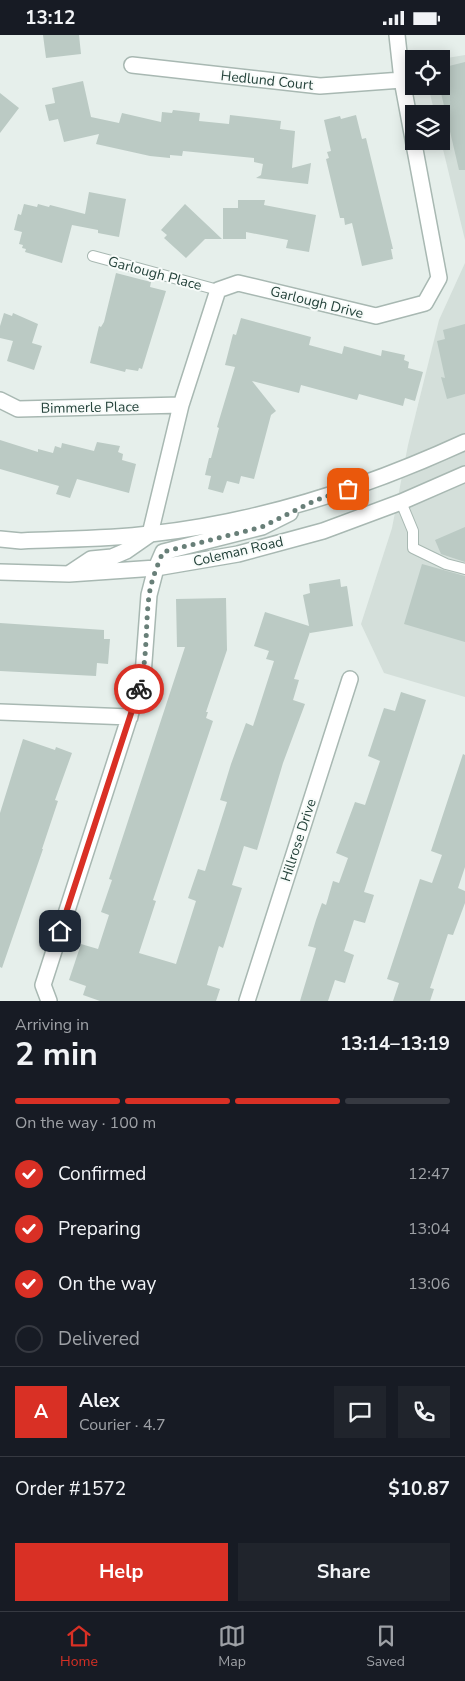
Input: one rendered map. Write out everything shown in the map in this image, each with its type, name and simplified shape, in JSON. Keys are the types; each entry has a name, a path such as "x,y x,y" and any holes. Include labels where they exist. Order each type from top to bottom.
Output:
{"street":[{"name":"Garlough Drive","path":"218,290 238,283 376,317 425,303 439,278 402,80 397,35"},
{"name":"Hedlund Court","path":"132,65 320,86 402,80"},
{"path":"69,574 91,559 112,557 126,551 150,535 181,405 218,290"},
{"name":"Bimmerle Place","path":"0,400 18,409 181,405"},
{"path":"0,539 21,541 150,535 229,522 314,501 414,465 465,442"},
{"name":"Coleman Road","path":"0,572 69,574 156,568 238,554 323,531 401,502 465,474"},
{"path":"49,1001 43,985 143,675 149,595 156,568 163,552 262,527 314,501"},
{"name":"Hillrose Drive","path":"247,1001 350,679"},
{"path":"0,711 130,717"}],"lane":[{"name":"Garlough Place","path":"93,256 218,290"},
{"path":"401,502 412,531 413,548 446,564 465,569"}],"shaded area":[{"path":"465,55 465,240 443,150 450,150 450,105 433,105 430,95 450,95 450,58"},
{"path":"465,263 465,697 384,673 361,624 392,528 408,445 439,320"}],"building":[{"path":"43,35 79,35 81,54 46,58"},
{"path":"465,62 465,170 459,170 450,132 450,105 444,105 441,95 450,95 450,66"},
{"path":"83,81 91,117 119,123 122,113 161,122 162,112 172,113 173,110 200,113 199,121 229,124 230,115 281,121 280,129 295,131 292,168 311,163 308,184 256,178 261,175 263,164 254,162 254,158 183,151 182,156 170,155 170,158 150,156 96,144 99,134 64,142 58,119 49,121 45,105 55,103 52,88"},
{"path":"0,93 19,108 0,133"},
{"path":"356,115 362,139 366,138 393,249 391,249 393,259 362,266 352,223 345,225 344,218 340,218 326,159 329,158 327,152 331,151 324,120 340,116 341,119"},
{"path":"89,192 126,199 119,237 98,233 98,230 72,225 62,263 25,252 26,249 22,248 23,245 19,244 22,232 14,230 18,214 21,215 24,204 37,207 38,204 49,207 50,205 85,214"},
{"path":"238,200 265,200 264,205 316,215 309,252 286,248 288,240 246,232 246,239 223,239 223,208 238,208"},
{"path":"185,204 222,239 205,239 186,258 164,238 167,235 161,230"},
{"path":"116,273 151,282 150,287 166,291 142,369 139,368 138,371 126,369 125,372 90,363 99,326 101,327 104,322"},
{"path":"4,313 12,316 13,313 38,324 32,343 42,346 34,370 7,361 13,341 0,338 0,326"},
{"path":"241,318 311,337 309,345 342,354 344,346 381,356 382,350 405,355 404,360 409,362 408,368 423,372 415,401 405,398 403,406 359,394 357,400 301,385 299,393 252,381 276,411 271,415 254,479 241,476 239,484 227,481 223,493 208,489 211,476 205,475 235,367 225,365 233,334 236,335"},
{"path":"465,324 465,394 447,399 441,377 445,378 437,341 445,339 443,330"},
{"path":"0,440 38,452 38,449 53,453 55,446 61,448 62,443 94,451 97,442 120,446 118,452 123,454 122,460 136,464 129,493 77,479 70,498 56,494 59,486 0,469"},
{"path":"465,527 465,562 441,554 435,540"},
{"path":"422,564 465,576 465,642 404,624"},
{"path":"340,579 341,587 347,586 353,626 310,632 294,679 299,680 293,700 305,704 283,763 257,850 244,846 232,885 242,888 223,948 219,946 207,985 220,989 216,1001 100,1001 83,995 86,986 69,980 81,944 98,949 109,915 101,912 112,880 109,879 185,647 177,647 176,599 226,598 227,650 206,712 208,712 206,718 213,721 153,900 156,901 139,953 176,964 196,901 188,898 198,869 205,871 227,802 220,800 231,764 246,723 253,726 274,661 266,659 269,651 254,646 265,612 309,626 303,595 310,593 309,584"},
{"path":"0,623 104,630 104,639 110,639 108,664 97,663 96,676 0,671"},
{"path":"401,692 426,700 364,892 374,895 365,923 354,920 344,951 354,955 345,983 335,980 328,1001 300,1001 316,948 308,946 316,920 322,903 326,905 333,881 339,883 348,858 336,853 355,802 365,805 380,761 368,756 384,708 395,711"},
{"path":"23,739 55,750 56,747 72,753 55,800 58,801 43,849 2,968 0,967 0,813"},
{"path":"463,754 465,755 465,867 458,888 465,891 465,903 453,935 448,934 430,988 434,989 430,1001 393,1001 399,983 387,979 420,879 432,883 442,855 431,851"}],"way so far":[{"path":"139,689 143,675 149,595 156,568 163,552 262,527 314,501 348,489"}],"route":[{"path":"60,931 139,689"}]}
